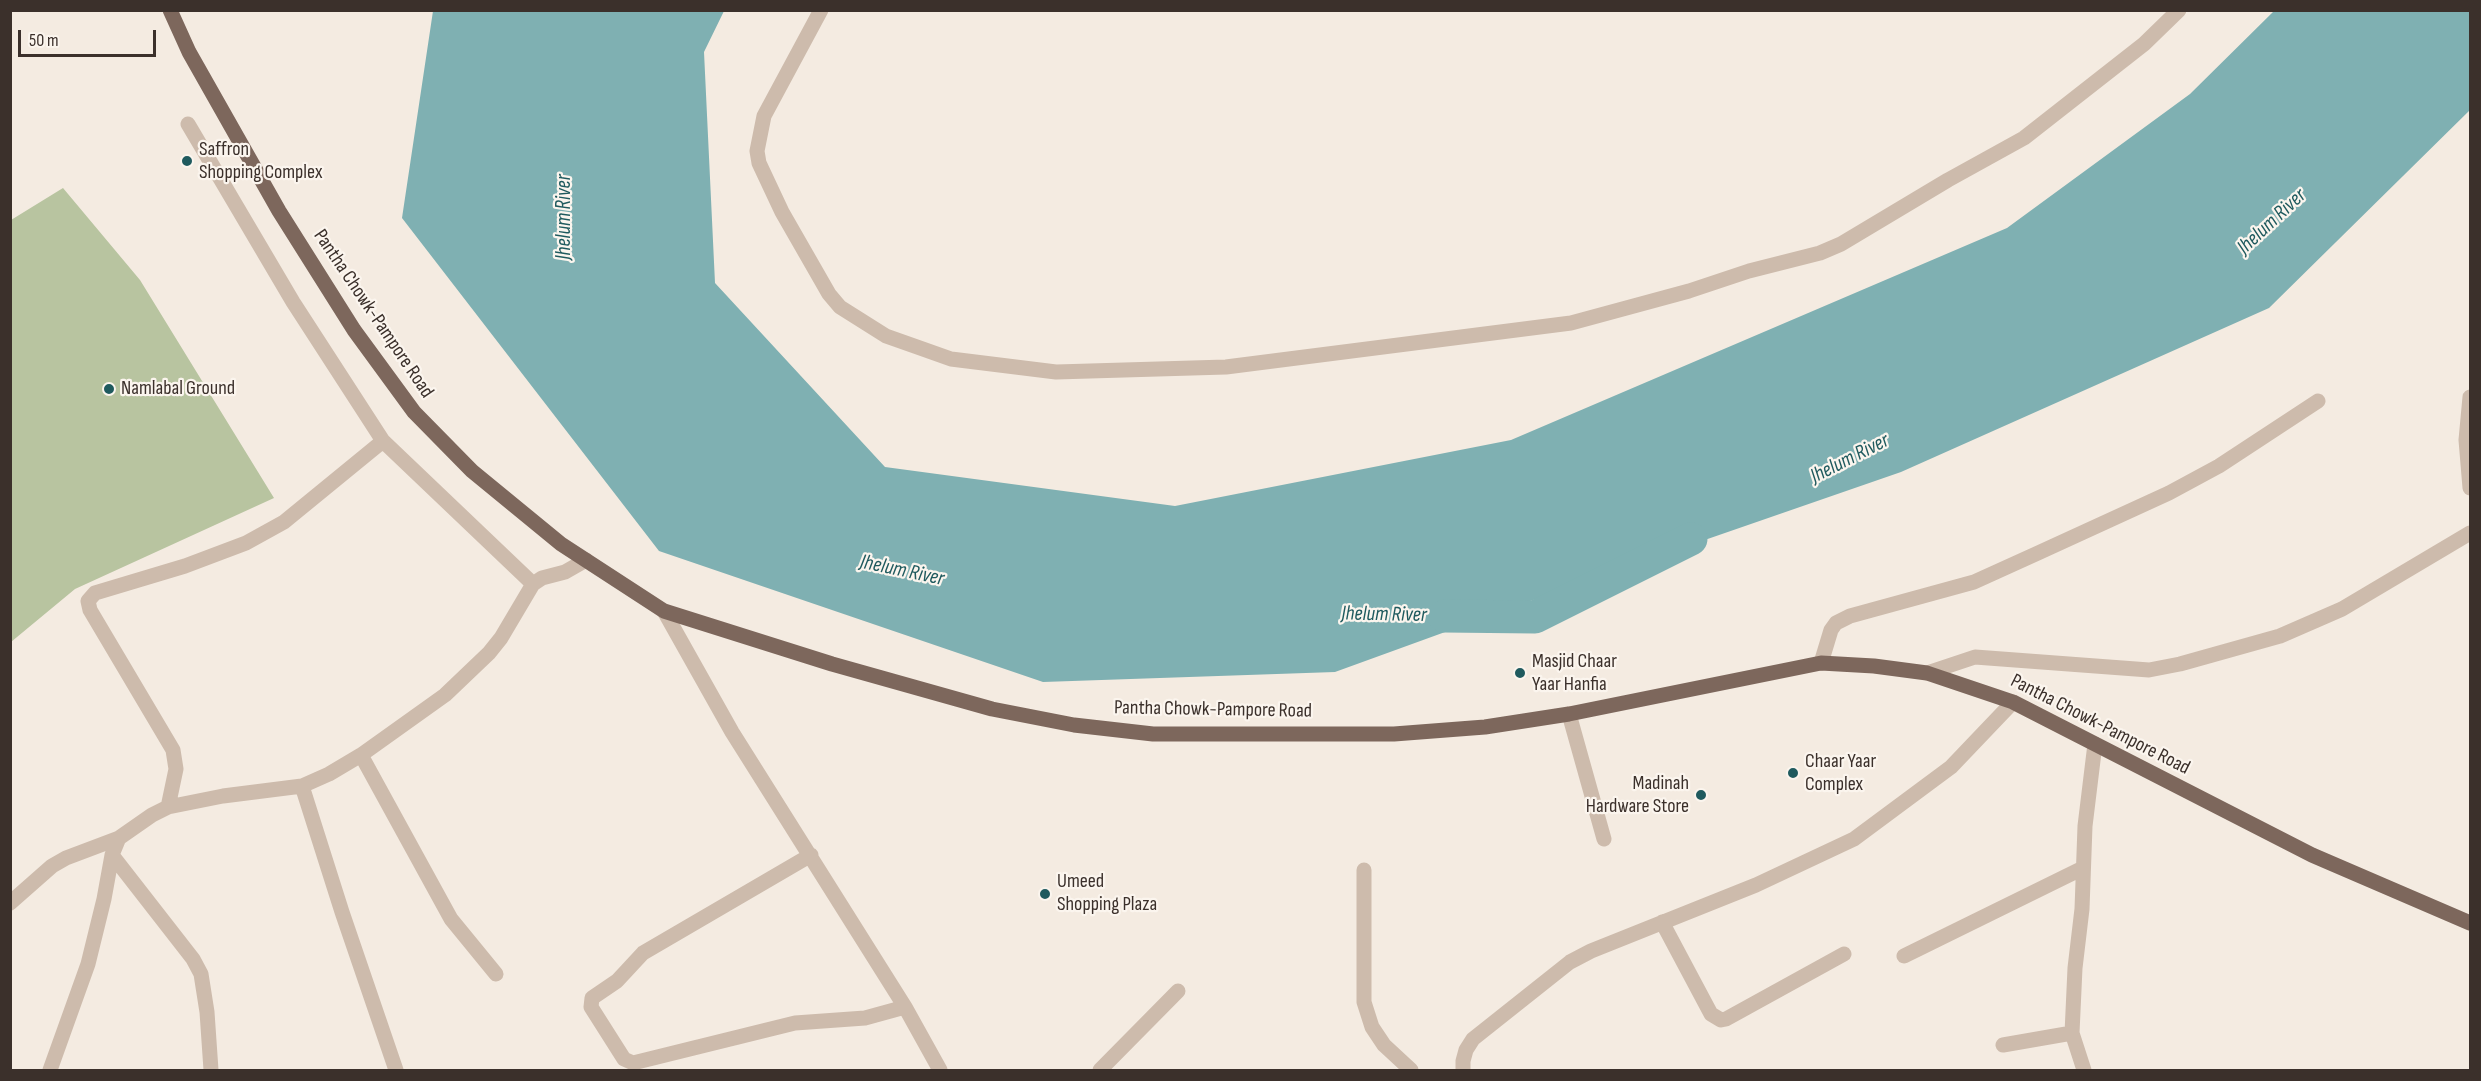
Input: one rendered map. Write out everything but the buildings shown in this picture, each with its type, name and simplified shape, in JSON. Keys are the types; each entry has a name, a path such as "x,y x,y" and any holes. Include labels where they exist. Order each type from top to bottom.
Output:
{"main road":[{"name":"Pantha Chowk-Pampore Road","path":"170,10 189,52 279,211 354,330 414,412 472,471 561,544 664,611 832,664 992,709 1074,725 1152,734 1394,734 1485,727 1569,714 1821,663 1874,666 1927,673 2013,702 2312,855 2470,923"}],"street":[{"path":"821,10 764,116 757,151 759,163 782,212 829,294 840,307 885,336 951,358 1056,372 1226,367 1572,323 1678,294 1749,271 1820,253 1841,244 2024,138 2144,44 2179,10"},
{"path":"188,124 299,311 383,441 532,584"},
{"path":"2470,397 2466,440 2470,488"},
{"path":"1821,663 1831,630 1836,624 1850,616 1974,582 2179,488 2219,466 2318,400"},
{"path":"168,807 176,769 173,750 90,610 88,601 96,593 186,566 246,543 284,522 383,441"},
{"path":"1927,673 1975,657 2149,670 2180,664 2280,636 2342,609 2470,533"},
{"path":"10,903 52,866 66,858 119,838 152,814 168,807 302,786 329,774 446,695 489,653 514,618 532,584 542,578 565,572 586,560"},
{"path":"664,611 732,732 905,1007 940,1071"},
{"path":"1464,1071 1463,1061 1473,1039 1570,962 1591,951 1756,885 1854,839 1951,767 2013,702"},
{"path":"1569,714 1604,839"},
{"path":"2084,1071 2072,1033 2085,826 2095,744"},
{"path":"361,754 451,919 496,974"},
{"path":"302,786 396,1071"},
{"path":"50,1071 88,964 112,855 119,838"},
{"path":"112,855 193,958 201,974 207,1012 211,1071"},
{"path":"811,855 643,953 617,981 592,998 590,1004 596,1016 624,1059 633,1063 795,1023 865,1018 905,1007"},
{"path":"1904,956 2083,868"},
{"path":"1364,870 1364,1002 1372,1027 1384,1045 1411,1071"},
{"path":"1662,922 1711,1014 1720,1020 1726,1019 1844,954"},
{"path":"1100,1071 1178,991"},
{"path":"2003,1045 2072,1033"}],"green space":[{"name":"Namlabal Ground","path":"63,188 140,280 274,498 75,589 11,642 11,220"}],"water":[{"path":"433,11 724,11 704,52 715,283 885,467 1175,506 1511,440 2007,228 2190,94 2274,11 2470,11 2470,110 2269,308 1901,472 1569,587 1335,672 1043,682 659,551 402,218"}],"waterway":[{"name":"Jhelum River","path":"1444,616 1535,617 1691,539"}],"place":[{"name":"Saffron Shopping Complex","path":"187,161"},
{"name":"Namlabal Ground","path":"109,389"},
{"name":"Masjid Chaar Yaar Hanfia","path":"1520,673"},
{"name":"Chaar Yaar Complex","path":"1793,773"},
{"name":"Madinah Hardware Store","path":"1701,795"},
{"name":"Umeed Shopping Plaza","path":"1045,894"}]}
